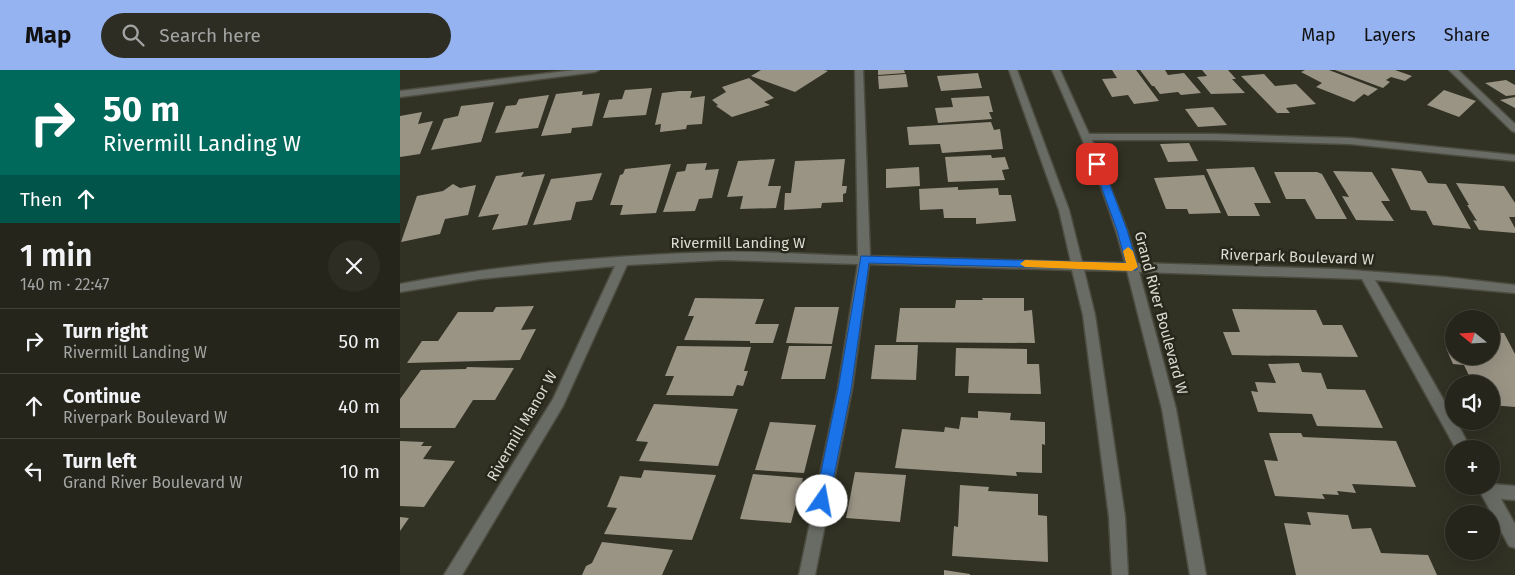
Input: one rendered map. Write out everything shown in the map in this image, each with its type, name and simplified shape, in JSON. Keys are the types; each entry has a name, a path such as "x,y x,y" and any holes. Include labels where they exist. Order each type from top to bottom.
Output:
{"street":[{"path":"400,94 595,70"},
{"path":"807,575 845,390 864,259 859,70"},
{"path":"1014,70 1064,210 1088,315 1117,516 1120,575"},
{"name":"Grand River Boulevard W","path":"1056,70 1086,137 1122,230 1169,409 1198,575"},
{"path":"1453,70 1515,129"},
{"path":"1086,137 1213,137 1350,141 1515,158"},
{"name":"Rivermill Landing W","path":"400,288 517,270 623,260 723,256 1077,265"},
{"name":"Rivermill Manor W","path":"452,575 558,402 623,260"},
{"name":"Riverpark Boulevard W","path":"1077,265 1366,275 1515,289"},
{"path":"1366,275 1459,440"},
{"path":"1500,490 1515,493"},
{"path":"1490,495 1515,540"}],"building":[{"path":"761,70 828,71 795,92 751,76"},
{"path":"878,70 904,70 905,73 878,75"},
{"path":"1112,70 1136,70 1159,101 1134,104 1128,95 1112,97 1102,79 1117,78"},
{"path":"1140,70 1165,70 1168,75 1184,73 1201,93 1181,95 1178,92 1160,94"},
{"path":"1202,70 1228,70 1236,79 1232,79 1245,93 1211,94 1197,77 1207,76"},
{"path":"1305,70 1329,70 1378,89 1368,96 1364,94 1354,102 1316,87 1322,83 1301,72"},
{"path":"1335,70 1395,70 1412,76 1405,81 1391,77 1386,80 1390,82 1383,88"},
{"path":"978,73 982,88 941,91 937,76"},
{"path":"906,74 908,87 879,89 878,76"},
{"path":"1264,74 1275,86 1296,84 1316,104 1286,108 1290,113 1277,113 1241,76"},
{"path":"749,78 774,98 764,102 770,105 732,117 716,106 718,105 712,100 726,92 722,87"},
{"path":"1506,80 1515,85 1515,95 1506,96 1485,83"},
{"path":"652,88 646,115 603,118 609,100 622,99 625,90"},
{"path":"1444,90 1476,101 1459,117 1427,105"},
{"path":"583,91 582,95 600,93 592,126 572,128 571,133 541,136 556,94"},
{"path":"692,91 690,98 705,96 702,124 687,125 686,129 660,132 661,124 655,125 662,93"},
{"path":"549,95 538,128 495,133 506,106 516,105 519,99"},
{"path":"989,96 993,112 989,112 992,119 938,123 935,108 953,107 951,98"},
{"path":"1515,97 1515,108 1500,100"},
{"path":"494,102 481,142 431,150 444,119 458,116 461,106"},
{"path":"1213,107 1227,125 1198,127 1185,109"},
{"path":"422,112 418,124 433,121 420,154 400,157 400,116"},
{"path":"991,122 994,130 1000,129 1003,149 942,153 940,144 909,145 907,127"},
{"path":"1189,143 1198,161 1168,162 1160,144"},
{"path":"991,155 992,158 1005,157 1009,169 1002,170 1005,180 948,182 945,157"},
{"path":"775,159 768,186 781,186 776,208 740,209 743,196 727,197 738,161"},
{"path":"845,159 842,186 847,186 846,193 843,194 843,202 822,203 821,208 784,210 785,193 791,193 795,161"},
{"path":"707,163 705,170 719,169 712,198 699,199 695,211 663,212 677,172 685,171 687,164"},
{"path":"671,164 656,213 620,215 623,205 610,205 620,175 623,174 625,169"},
{"path":"919,167 920,186 886,188 886,169"},
{"path":"1254,167 1271,203 1254,203 1260,216 1228,216 1206,169"},
{"path":"1391,168 1421,171 1428,183 1446,184 1471,229 1433,225 1426,211 1411,210"},
{"path":"1333,171 1372,172 1390,201 1381,201 1394,221 1356,220 1342,196 1349,197"},
{"path":"524,172 521,177 545,174 527,225 492,230 499,214 478,217 496,176"},
{"path":"1274,172 1317,172 1322,174 1347,219 1316,219 1305,199 1286,199"},
{"path":"602,173 592,200 576,202 571,220 533,225 551,179"},
{"path":"1204,175 1221,213 1189,214 1187,209 1166,209 1154,178"},
{"path":"1456,183 1504,186 1515,203 1515,217 1509,217 1515,228 1515,233 1479,230 1473,220 1477,221"},
{"path":"453,184 460,188 476,185 468,215 445,219 440,234 401,242 417,196 443,191"},
{"path":"958,187 958,190 998,188 999,195 1011,195 1016,221 976,224 976,218 944,218 943,209 920,210 919,189"},
{"path":"695,298 764,299 755,324 779,324 773,343 684,340 694,316 688,316"},
{"path":"982,298 1024,298 1024,311 1032,310 1035,343 896,342 900,308 955,308 956,300 983,300"},
{"path":"534,306 521,330 536,329 520,360 407,363 422,341 438,341 458,312 493,312 496,307"},
{"path":"795,307 839,307 832,344 786,343"},
{"path":"1232,309 1316,310 1323,325 1342,325 1358,357 1232,355 1223,332 1240,332"},
{"path":"1500,333 1504,333 1515,354 1515,407 1500,406 1500,375 1469,375 1464,365 1500,365"},
{"path":"875,345 918,345 916,380 871,379"},
{"path":"677,346 751,347 744,371 748,371 743,386 737,385 733,396 666,395 674,376 665,376"},
{"path":"789,346 832,346 825,379 781,379"},
{"path":"956,348 1027,349 1027,364 1039,364 1041,394 968,393 969,376 955,376"},
{"path":"1299,363 1302,372 1321,373 1327,389 1365,390 1383,428 1317,426 1312,414 1258,412 1251,391 1258,392 1255,382 1276,383 1268,364"},
{"path":"467,367 514,368 495,400 473,400 455,428 400,428 400,399 421,370 466,369"},
{"path":"654,404 738,409 718,466 639,461 648,442 636,441"},
{"path":"978,411 1011,413 1010,420 1045,422 1045,445 1042,444 1042,473 1016,472 1017,476 895,468 902,429 944,432 945,427 959,429 961,417 978,418"},
{"path":"770,422 816,425 804,473 755,470"},
{"path":"1269,433 1301,433 1303,437 1396,441 1416,487 1352,484 1356,493 1337,491 1339,495 1322,494 1325,499 1275,496 1264,460 1278,461"},
{"path":"400,441 424,442 421,446 432,446 423,459 455,461 424,507 400,506"},
{"path":"644,470 716,475 692,540 604,534 617,508 607,507 620,476 641,478"},
{"path":"855,472 906,475 900,522 846,518"},
{"path":"753,474 803,478 791,523 740,519"},
{"path":"960,485 989,487 988,491 1038,494 1038,515 1047,516 1048,562 952,556 954,526 958,527"},
{"path":"1307,512 1348,515 1352,529 1371,528 1381,553 1428,555 1437,575 1296,575 1284,523 1311,525"},
{"path":"400,517 409,518 400,531"},
{"path":"602,542 673,550 662,575 582,575 586,566 592,563"},
{"path":"944,570 970,574 970,575 944,575"}],"slow traffic":[{"path":"1025,264 1132,267 1128,251"}],"route":[{"path":"822,501 845,390 864,259 1132,267 1122,230 1097,164"}]}
